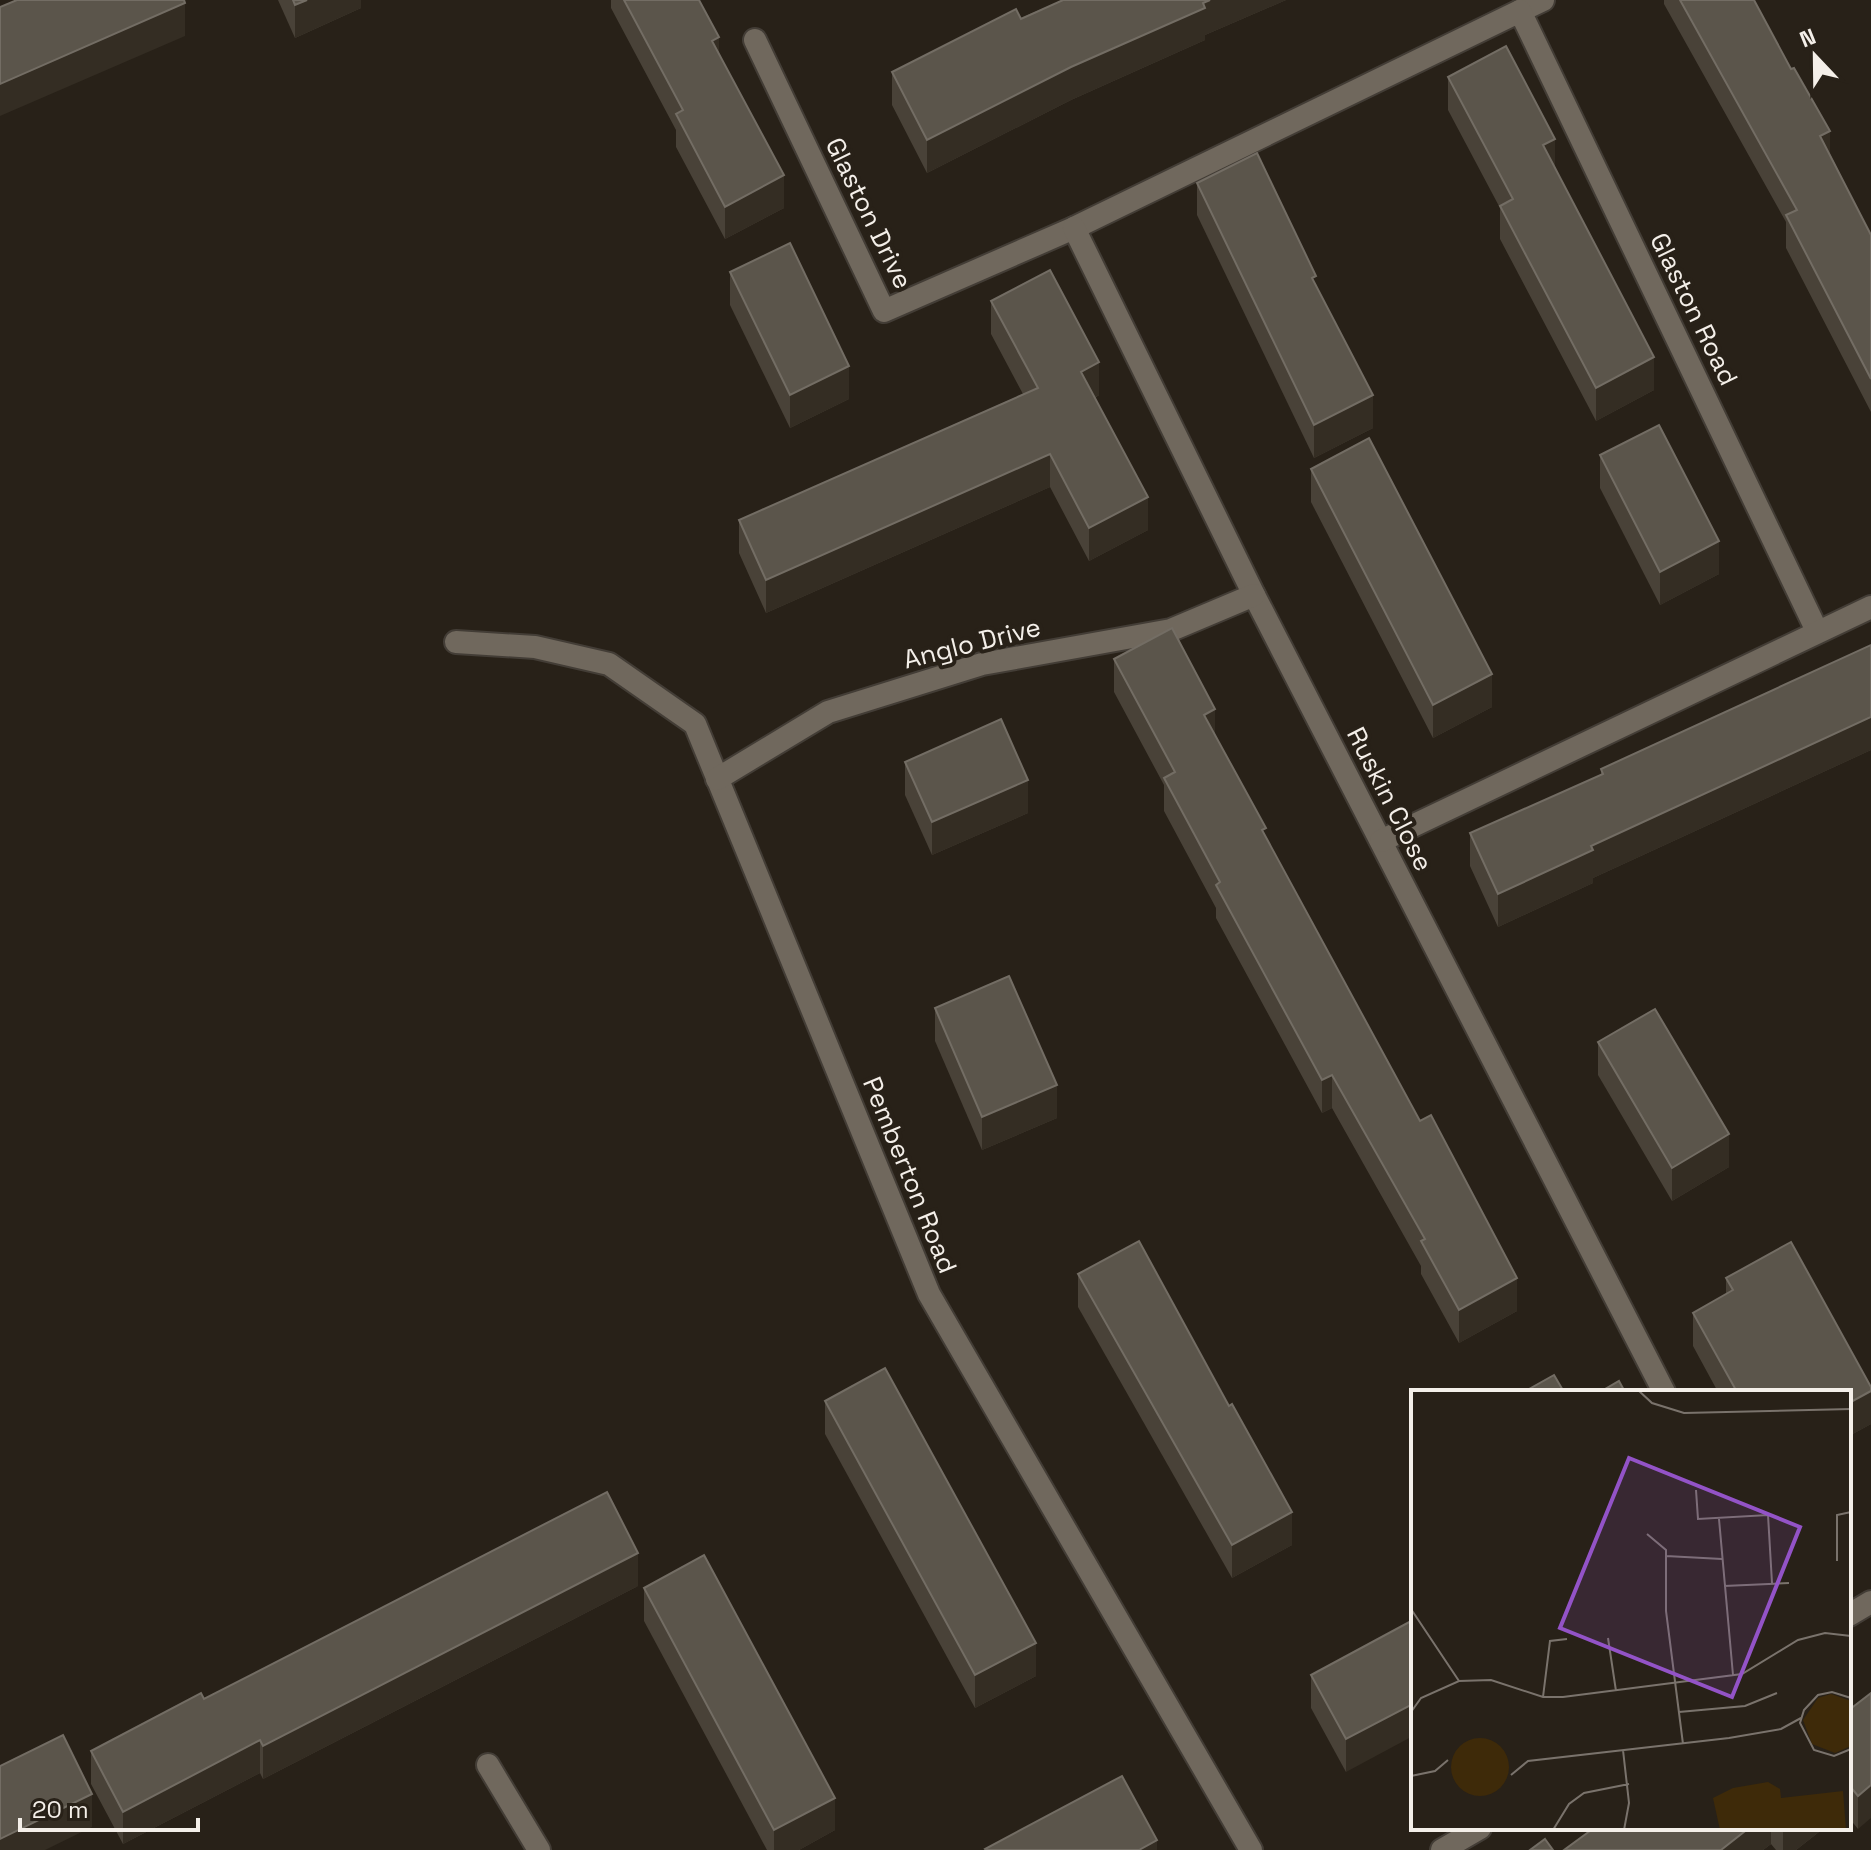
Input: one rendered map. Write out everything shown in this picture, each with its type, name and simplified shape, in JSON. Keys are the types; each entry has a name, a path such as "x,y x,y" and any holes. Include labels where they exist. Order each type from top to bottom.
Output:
{"street":[{"path":"1074,228 1543,0"},
{"name":"Glaston Road","path":"1520,11 1817,631"},
{"name":"Glaston Drive","path":"755,40 884,311 1074,228"},
{"name":"Ruskin Close","path":"1074,228 1254,595 1663,1390"},
{"name":"Anglo Drive","path":"717,779 828,712 982,664 1171,630 1254,595"},
{"path":"1381,841 1871,607"},
{"name":"Pemberton Road","path":"456,642 535,647 609,664 695,724 929,1294 1251,1850"},
{"path":"1851,1614 1871,1602"},
{"path":"488,1765 539,1850"},
{"path":"1442,1850 1477,1830"}],"building":[{"path":"17,0 184,0 185,3 0,84 0,7"},
{"path":"624,0 699,0 719,37 712,41 784,175 725,207 676,114 683,110"},
{"path":"1063,0 1210,0 1203,3 1205,8 1071,67 927,140 892,72 1016,9 1021,19"},
{"path":"1680,0 1754,0 1791,69 1794,68 1830,131 1820,136 1871,235 1871,379 1786,215 1797,210"},
{"path":"1506,46 1555,139 1543,145 1654,357 1596,388 1500,206 1513,199 1448,77"},
{"path":"1257,153 1316,276 1312,278 1373,395 1314,425 1197,183"},
{"path":"790,243 849,366 790,395 730,272"},
{"path":"1050,270 1099,362 1081,372 1148,497 1089,528 1050,454 766,580 739,520 1038,388 991,301"},
{"path":"1659,425 1719,541 1660,572 1600,455"},
{"path":"1369,438 1492,674 1433,705 1311,469"},
{"path":"1172,628 1215,709 1204,715 1266,828 1262,830 1420,1121 1431,1115 1517,1278 1459,1310 1421,1241 1425,1239 1332,1075 1322,1080 1216,885 1220,882 1164,778 1175,772 1114,659"},
{"path":"1871,645 1871,717 1591,846 1593,850 1498,894 1470,833 1603,774 1601,769"},
{"path":"1001,719 1028,780 932,822 905,762"},
{"path":"1009,976 1057,1085 982,1117 935,1008"},
{"path":"1655,1009 1729,1134 1672,1168 1598,1042"},
{"path":"1139,1241 1229,1406 1232,1404 1292,1512 1232,1545 1078,1274"},
{"path":"1791,1242 1871,1391 1851,1402 1851,1390 1736,1390 1693,1313 1733,1290 1726,1278"},
{"path":"885,1368 1036,1643 975,1675 825,1401"},
{"path":"1554,1375 1563,1390 1528,1390"},
{"path":"1619,1381 1624,1390 1603,1390"},
{"path":"607,1492 638,1553 263,1746 260,1740 123,1812 91,1751 201,1693 204,1699"},
{"path":"704,1555 835,1798 774,1830 644,1588"},
{"path":"1411,1621 1411,1705 1346,1739 1311,1675"},
{"path":"1871,1693 1871,1785 1858,1796 1851,1787 1851,1708"},
{"path":"63,1735 92,1794 0,1839 0,1766"},
{"path":"1122,1776 1157,1840 1139,1850 985,1849"},
{"path":"1591,1830 1746,1830 1721,1850 1564,1850"},
{"path":"1545,1839 1553,1850 1530,1850"}]}
